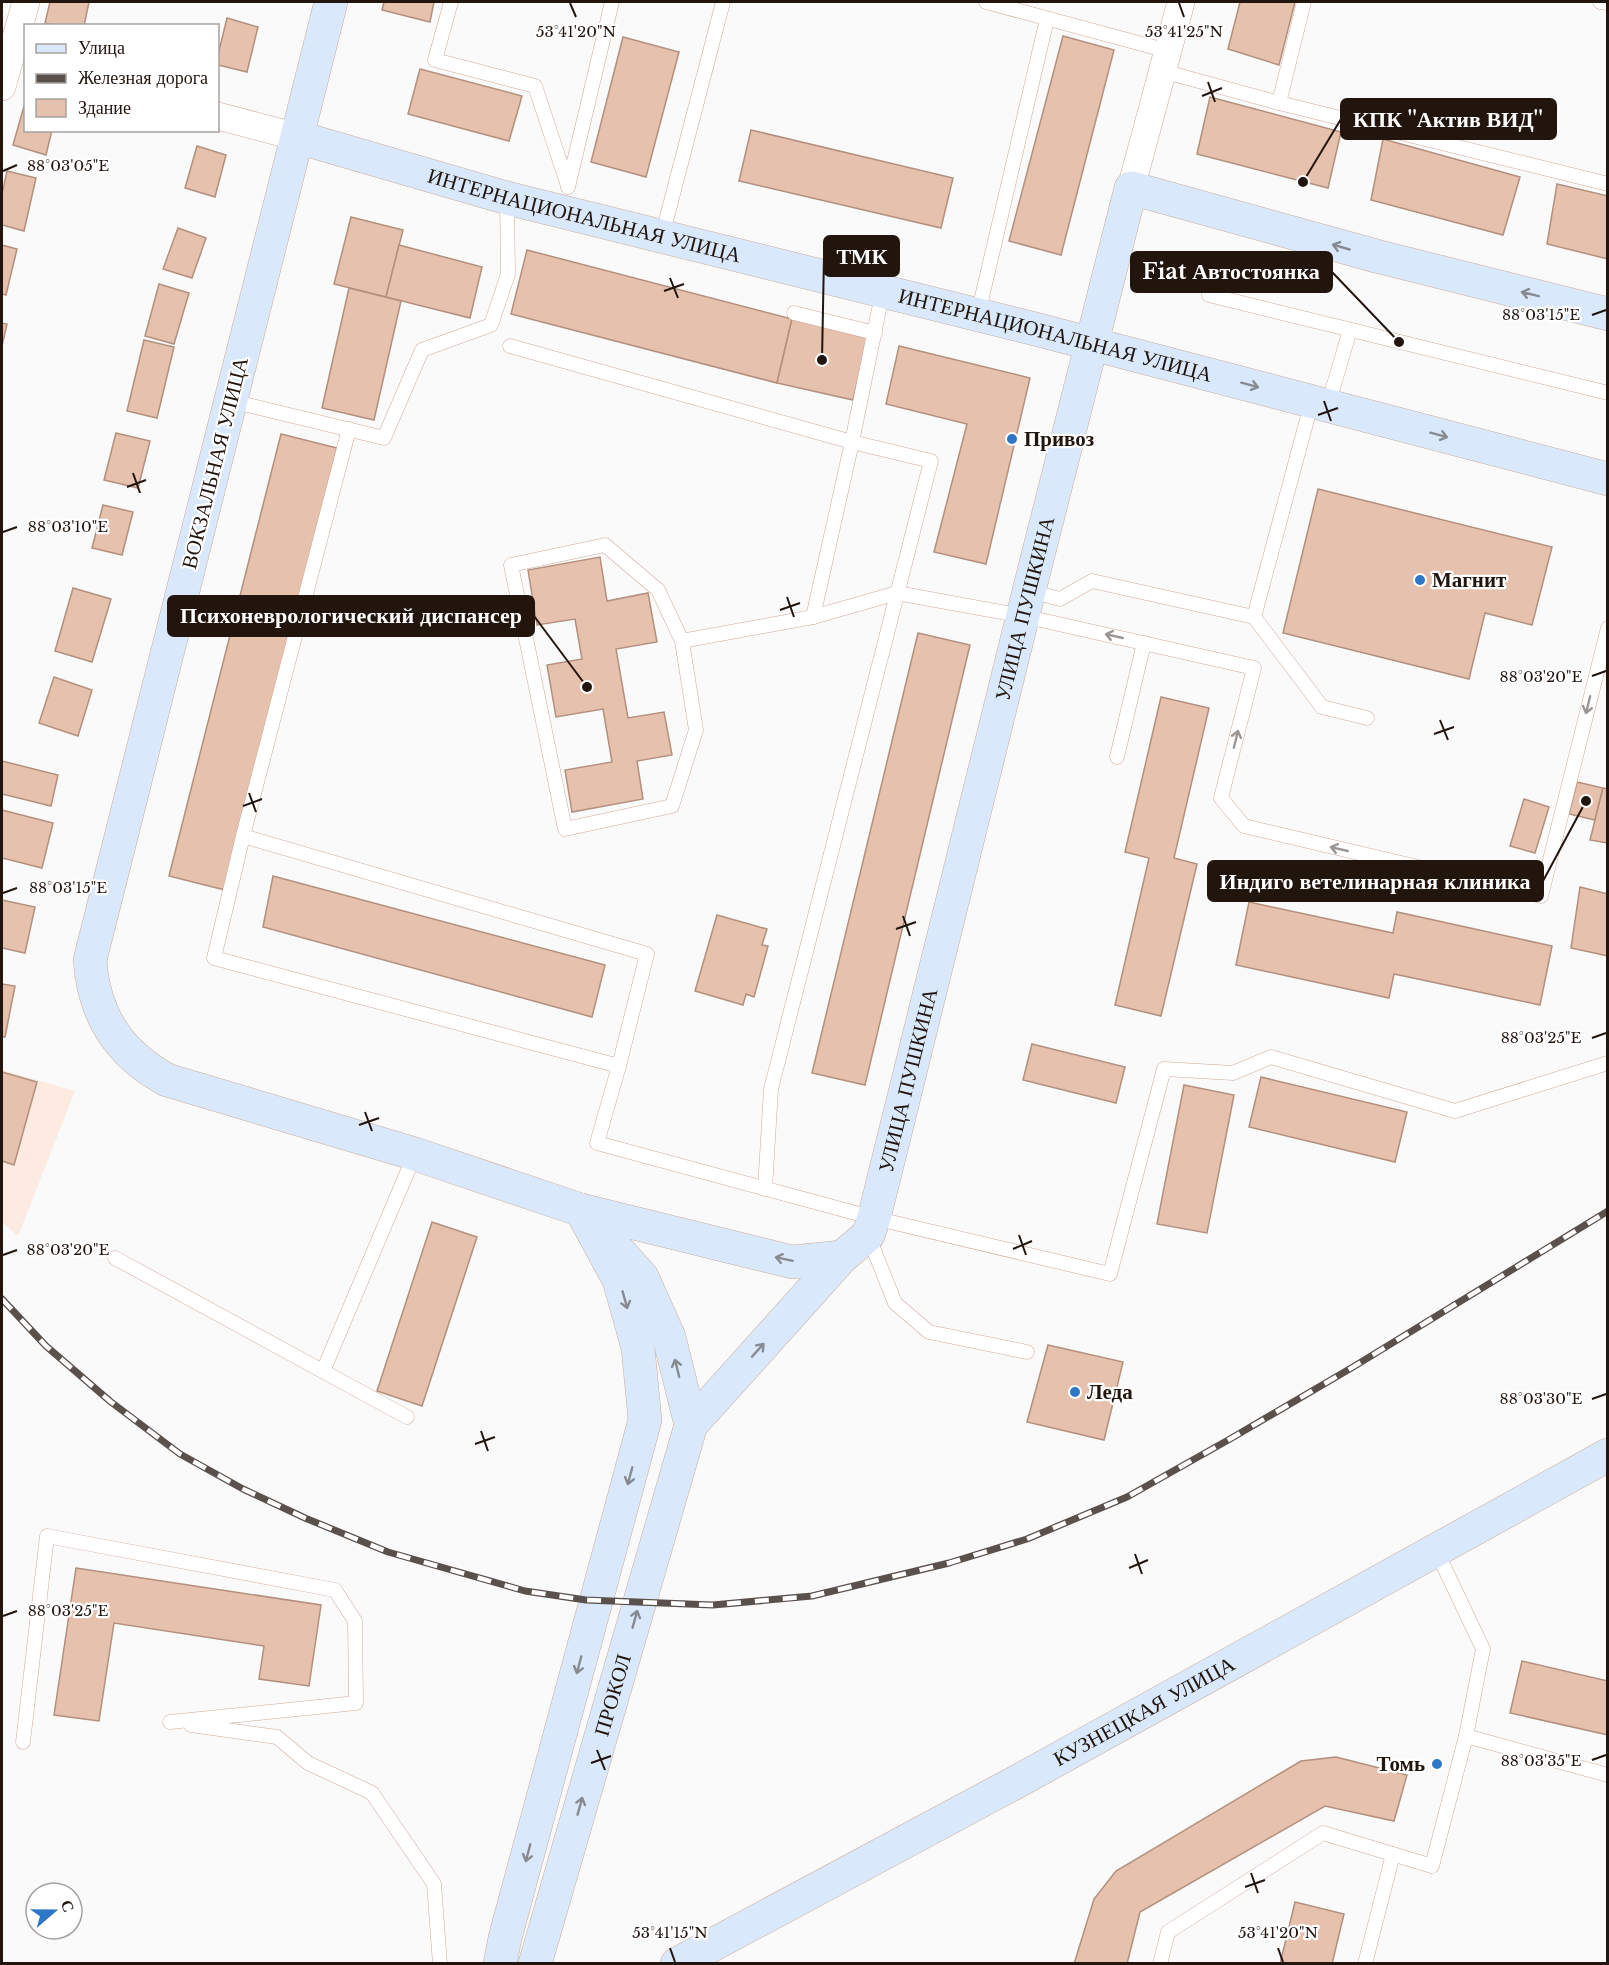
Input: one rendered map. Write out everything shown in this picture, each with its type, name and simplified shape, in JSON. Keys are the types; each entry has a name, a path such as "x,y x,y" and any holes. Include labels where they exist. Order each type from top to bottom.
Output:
{"main road":[{"name":"ВОКЗАЛЬНАЯ УЛИЦА","path":"331,2 90,960 92,982 101,1011 114,1036 132,1056 151,1071 167,1080 415,1154"},
{"name":"ИНТЕРНАЦИОНАЛЬНАЯ УЛИЦА","path":"297,137 507,198 567,200 662,236 1092,343 1608,479"},
{"path":"1131,188 1376,256 1608,314"},
{"name":"УЛИЦА ПУШКИНА","path":"871,1227 1131,188"},
{"path":"415,1154 581,1210 792,1262 842,1257"},
{"path":"581,1210 642,1277 669,1337 691,1425"},
{"path":"500,1964 505,1938 645,1420 638,1348 619,1280 581,1210"},
{"path":"691,1425 871,1227"},
{"name":"ПРОКОЛ","path":"538,1961 691,1425"},
{"name":"КУЗНЕЦКАЯ УЛИЦА","path":"677,1964 1020,1780 1045,1764 1608,1455"}],"street":[{"path":"2,87 17,60 26,2"},
{"name":"УЛИЦА ПУШКИНА","path":"1131,188 1181,2"},
{"path":"219,116 297,137"}],"lane":[{"path":"451,2 435,60 535,86 567,200"},
{"path":"567,200 612,2"},
{"path":"662,236 723,2"},
{"path":"986,2 1047,19 1279,103 1608,184"},
{"path":"1279,103 1304,2"},
{"path":"1600,2 1608,3"},
{"path":"978,314 1047,19"},
{"path":"230,401 384,438 422,350 491,325 508,274 507,198"},
{"path":"813,617 883,290"},
{"path":"1209,295 1608,393"},
{"path":"794,313 875,333"},
{"path":"1254,617 1320,403 1350,330"},
{"path":"510,346 852,442 931,461 771,1089 765,1188"},
{"path":"349,429 243,836 214,958 619,1066"},
{"path":"605,544 658,590 682,641 696,730 672,806 565,829 511,564 605,544"},
{"path":"1026,604 1060,598 1092,582 1254,617 1322,707 1367,718"},
{"path":"682,641 813,617 897,592 1026,604 1144,643 1254,668 1221,798 1244,826 1541,896 1608,628"},
{"path":"1117,757 1144,643"},
{"path":"243,836 647,954 597,1143 765,1188 871,1227 1110,1274 1164,1069 1233,1073 1270,1057 1455,1111 1608,1063"},
{"path":"323,1371 415,1154"},
{"path":"871,1227 895,1303 929,1332 1028,1352"},
{"path":"115,1258 407,1417"},
{"path":"23,1742 47,1536 335,1590 355,1621 356,1703 170,1722 277,1737 308,1763 372,1793 434,1884 440,1964"},
{"path":"1160,1964 1168,1932 1323,1833 1432,1866 1466,1736 1484,1649 1436,1550"},
{"path":"1466,1736 1608,1775"},
{"path":"1365,1964 1393,1854"}],"shaded area":[{"path":"2,1070 75,1091 18,1236 2,1222"}],"building":[{"path":"50,2 89,2 84,24 45,23"},
{"path":"384,2 434,2 430,22 382,10"},
{"path":"1240,2 1295,2 1279,65 1228,49"},
{"path":"227,18 258,27 247,72 219,65 219,51"},
{"path":"1063,36 1114,50 1061,255 1009,241"},
{"path":"623,37 679,52 646,177 591,162"},
{"path":"420,69 522,96 509,141 408,114"},
{"path":"1210,97 1341,132 1328,188 1197,154"},
{"path":"24,106 24,132 52,132 46,155 13,145"},
{"path":"751,130 953,178 941,228 739,181"},
{"path":"1383,139 1520,177 1503,235 1371,200"},
{"path":"197,146 226,155 215,197 185,188"},
{"path":"7,171 36,178 24,231 2,225 2,194"},
{"path":"1557,184 1608,196 1608,259 1547,244"},
{"path":"351,217 403,230 386,297 334,284"},
{"path":"178,228 206,238 192,278 163,269"},
{"path":"2,245 17,249 6,295 2,294"},
{"path":"399,245 482,267 470,318 386,297"},
{"path":"527,250 792,319 777,383 511,314"},
{"path":"159,284 189,293 174,344 145,336"},
{"path":"349,288 401,301 374,420 322,408"},
{"path":"792,319 868,338 853,400 777,383"},
{"path":"2,323 7,324 2,346"},
{"path":"144,340 174,347 157,418 127,411"},
{"path":"899,346 1030,378 986,564 934,552 967,424 886,404"},
{"path":"116,433 150,441 138,488 104,480"},
{"path":"281,434 337,448 225,890 169,876"},
{"name":"Магнит","path":"1318,489 1552,547 1532,625 1485,613 1469,679 1283,633"},
{"path":"103,505 133,512 122,555 92,548"},
{"path":"600,557 607,601 648,593 657,642 616,649 628,718 664,712 672,755 637,761 643,799 572,812 565,770 612,762 603,709 556,717 547,665 582,659 575,619 537,625 528,570"},
{"path":"73,588 111,599 92,662 55,651"},
{"path":"918,633 970,645 865,1085 812,1073"},
{"path":"54,677 92,690 78,736 39,723"},
{"path":"1161,697 1209,708 1174,858 1197,864 1161,1016 1115,1005 1149,858 1125,852"},
{"path":"2,761 58,775 51,806 2,794"},
{"path":"1577,782 1603,788 1595,820 1569,814"},
{"path":"1603,788 1608,789 1608,843 1590,840"},
{"path":"1524,799 1549,807 1535,853 1510,846"},
{"path":"2,810 53,823 42,868 2,858"},
{"path":"273,876 605,965 592,1017 263,927"},
{"path":"1580,887 1608,894 1608,956 1571,948"},
{"path":"2,900 35,907 25,953 2,948"},
{"path":"1249,902 1393,933 1397,912 1552,946 1540,1005 1394,974 1389,998 1236,965"},
{"path":"717,915 767,929 762,945 768,946 754,997 746,994 743,1005 695,991"},
{"path":"2,984 15,986 5,1037 2,1037"},
{"path":"1032,1044 1125,1067 1116,1103 1023,1080"},
{"path":"2,1072 37,1082 14,1165 2,1161"},
{"path":"1261,1077 1407,1112 1395,1162 1249,1127"},
{"path":"1184,1085 1234,1095 1207,1233 1157,1224"},
{"path":"432,1222 477,1237 422,1406 377,1391"},
{"name":"Леда","path":"1048,1345 1123,1362 1104,1440 1027,1422"},
{"path":"76,1568 321,1605 309,1686 259,1679 264,1646 114,1623 99,1721 54,1715"},
{"path":"1522,1661 1608,1681 1608,1735 1510,1713"},
{"path":"1336,1757 1407,1775 1394,1821 1325,1806 1140,1912 1127,1964 1074,1964 1094,1899 1116,1871 1301,1761"},
{"path":"1295,1902 1344,1914 1332,1964 1280,1964"}],"railway":[{"path":"2,1299 46,1346 111,1402 180,1454 243,1489 305,1518 388,1552 525,1591 586,1600 713,1605 812,1596 949,1563 1027,1539 1127,1497 1353,1367 1608,1211"}],"place":[{"name":"КПК ''Актив ВИД''","path":"1303,182"},
{"name":"Fiat Автостоянка","path":"1399,342"},
{"name":"ТМК","path":"822,360"},
{"name":"Привоз","path":"1012,439"},
{"name":"Магнит","path":"1420,580"},
{"name":"Психоневрологический диспансер","path":"587,687"},
{"name":"Индиго ветелинарная клиника","path":"1586,801"},
{"name":"Леда","path":"1075,1392"},
{"name":"Томь","path":"1437,1764"}]}
